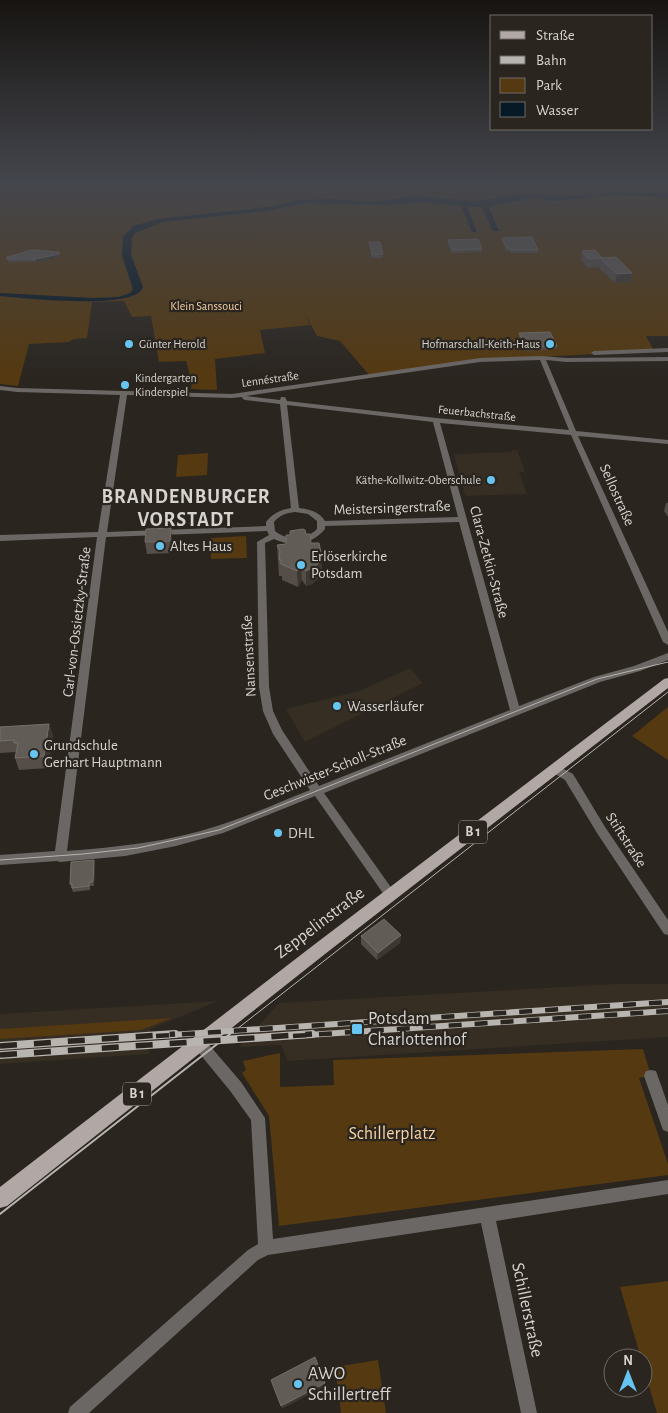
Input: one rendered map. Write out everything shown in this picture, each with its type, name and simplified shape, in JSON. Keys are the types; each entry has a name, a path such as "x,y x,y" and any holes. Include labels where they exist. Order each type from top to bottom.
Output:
{"main road":[{"name":"Zeppelinstraße","path":"0,1199 200,1044 251,1002 668,682"}],"street":[{"name":"Lennéstraße","path":"542,358 563,354 668,350"},
{"name":"Lennéstraße","path":"0,388 232,396 472,361 542,358 566,360 668,359"},
{"name":"Sellostraße","path":"542,358 574,434 668,642"},
{"path":"282,389 295,510"},
{"name":"Carl-von-Ossietzky-Straße","path":"60,856 102,534 124,392"},
{"name":"Feuerbachstraße","path":"232,396 436,420 668,442"},
{"name":"Clara-Zetkin-Straße","path":"436,420 515,711"},
{"path":"0,538 102,534 272,532 288,541 305,540 318,534 322,524 321,520 310,512 295,510 279,514 270,522 272,532"},
{"name":"Meistersingerstraße","path":"322,524 463,519"},
{"name":"Nansenstraße","path":"272,532 261,542 264,687 268,711 277,732 391,896"},
{"name":"Geschwister-Scholl-Straße","path":"0,860 125,851 188,838 250,818 597,679 636,669 668,656"},
{"name":"Stiftstraße","path":"556,769 569,778 668,930"},
{"path":"200,1044 236,1087 258,1118 266,1248"},
{"path":"651,1076 668,1125"},
{"path":"81,1411 253,1255 266,1248 668,1187"},
{"name":"Schillerstraße","path":"486,1215 529,1413"}],"shaded area":[{"name":"Käthe-Kollwitz-Oberschule","path":"512,450 517,450 525,472 519,472 527,494 465,496 454,454 512,452"},
{"name":"Wasserläufer","path":"410,668 423,683 305,742 286,709 359,691"},
{"path":"615,984 668,984 668,1037 288,1061 281,1045 239,1047 279,1003"},
{"path":"218,1001 151,1029 149,1054 0,1064 0,1014"}],"green space":[{"name":"Klein Sanssouci","path":"0,247 668,247 668,336 646,336 654,351 480,360 370,376 340,341 317,336 304,312 310,325 260,330 265,353 215,359 217,390 191,389 192,382 186,361 159,362 151,316 132,317 124,301 92,302 87,338 74,339 68,342 29,344 18,386 0,384"},
{"path":"208,453 207,475 176,477 178,455"},
{"path":"246,536 247,558 211,559 211,538"},
{"path":"668,707 668,760 632,736"},
{"path":"172,1018 141,1030 0,1039 0,1029"},
{"name":"Schillerplatz","path":"643,1049 651,1076 639,1078 668,1164 668,1175 279,1226 269,1116 242,1073 246,1070 243,1061 280,1053 280,1087 334,1085 333,1060"},
{"path":"668,1281 668,1413 657,1413 653,1398 653,1348 638,1348 620,1287"},
{"path":"378,1360 386,1413 341,1413 335,1367"}],"water":[{"path":"122,247 131,247 131,255 143,287 136,294 121,299 77,301 0,296 0,293 93,298 118,297 130,293 133,289 122,256"}],"building":[{"path":"370,247 381,247 383,254 372,255"},
{"path":"451,247 481,247 482,249 452,250"},
{"path":"537,247 538,250 511,250 507,248"},
{"path":"32,250 59,252 59,254 36,259 7,259 7,257"},
{"path":"595,250 602,258 616,257 632,273 617,274 600,258 589,259 582,251"},
{"path":"550,332 557,346 526,347 519,333"},
{"path":"171,528 170,541 145,542 146,529"},
{"path":"303,529 306,534 310,534 311,543 319,543 322,557 318,558 318,564 312,568 306,571 301,565 297,571 281,564 281,560 279,560 280,551 277,545 286,544 286,535 290,535 290,531"},
{"path":"49,724 44,756 15,758 18,743 14,743 14,740 0,741 0,727"},
{"path":"94,860 93,882 89,882 89,886 72,888 72,884 70,884 71,862"},
{"path":"384,919 401,935 378,953 361,936"},
{"name":"AWO Schillertreff","path":"315,1357 325,1383 281,1406 271,1380"}],"tram line":[{"path":"0,860 138,848 219,830 597,679 668,662"},
{"path":"228,1036 668,692"},
{"path":"0,1214 230,1034"}],"railway":[{"path":"156,1036 668,1002"},
{"path":"293,1036 668,1011"},
{"path":"0,1046 175,1034"},
{"path":"0,1055 312,1034"}],"place":[{"name":"Günter Herold","path":"129,344"},
{"name":"Hofmarschall-Keith-Haus","path":"550,344"},
{"name":"Kindergarten Kinderspiel","path":"125,385"},
{"name":"Käthe-Kollwitz-Oberschule","path":"491,480"},
{"name":"Altes Haus","path":"160,546"},
{"name":"Erlöserkirche Potsdam","path":"301,565"},
{"name":"Wasserläufer","path":"337,706"},
{"name":"Grundschule Gerhart Hauptmann","path":"34,754"},
{"name":"DHL","path":"278,833"},
{"name":"Potsdam Charlottenhof","path":"357,1029"},
{"name":"AWO Schillertreff","path":"298,1384"}],"district":[{"name":"BRANDENBURGER VORSTADT","path":"186,508"}]}
